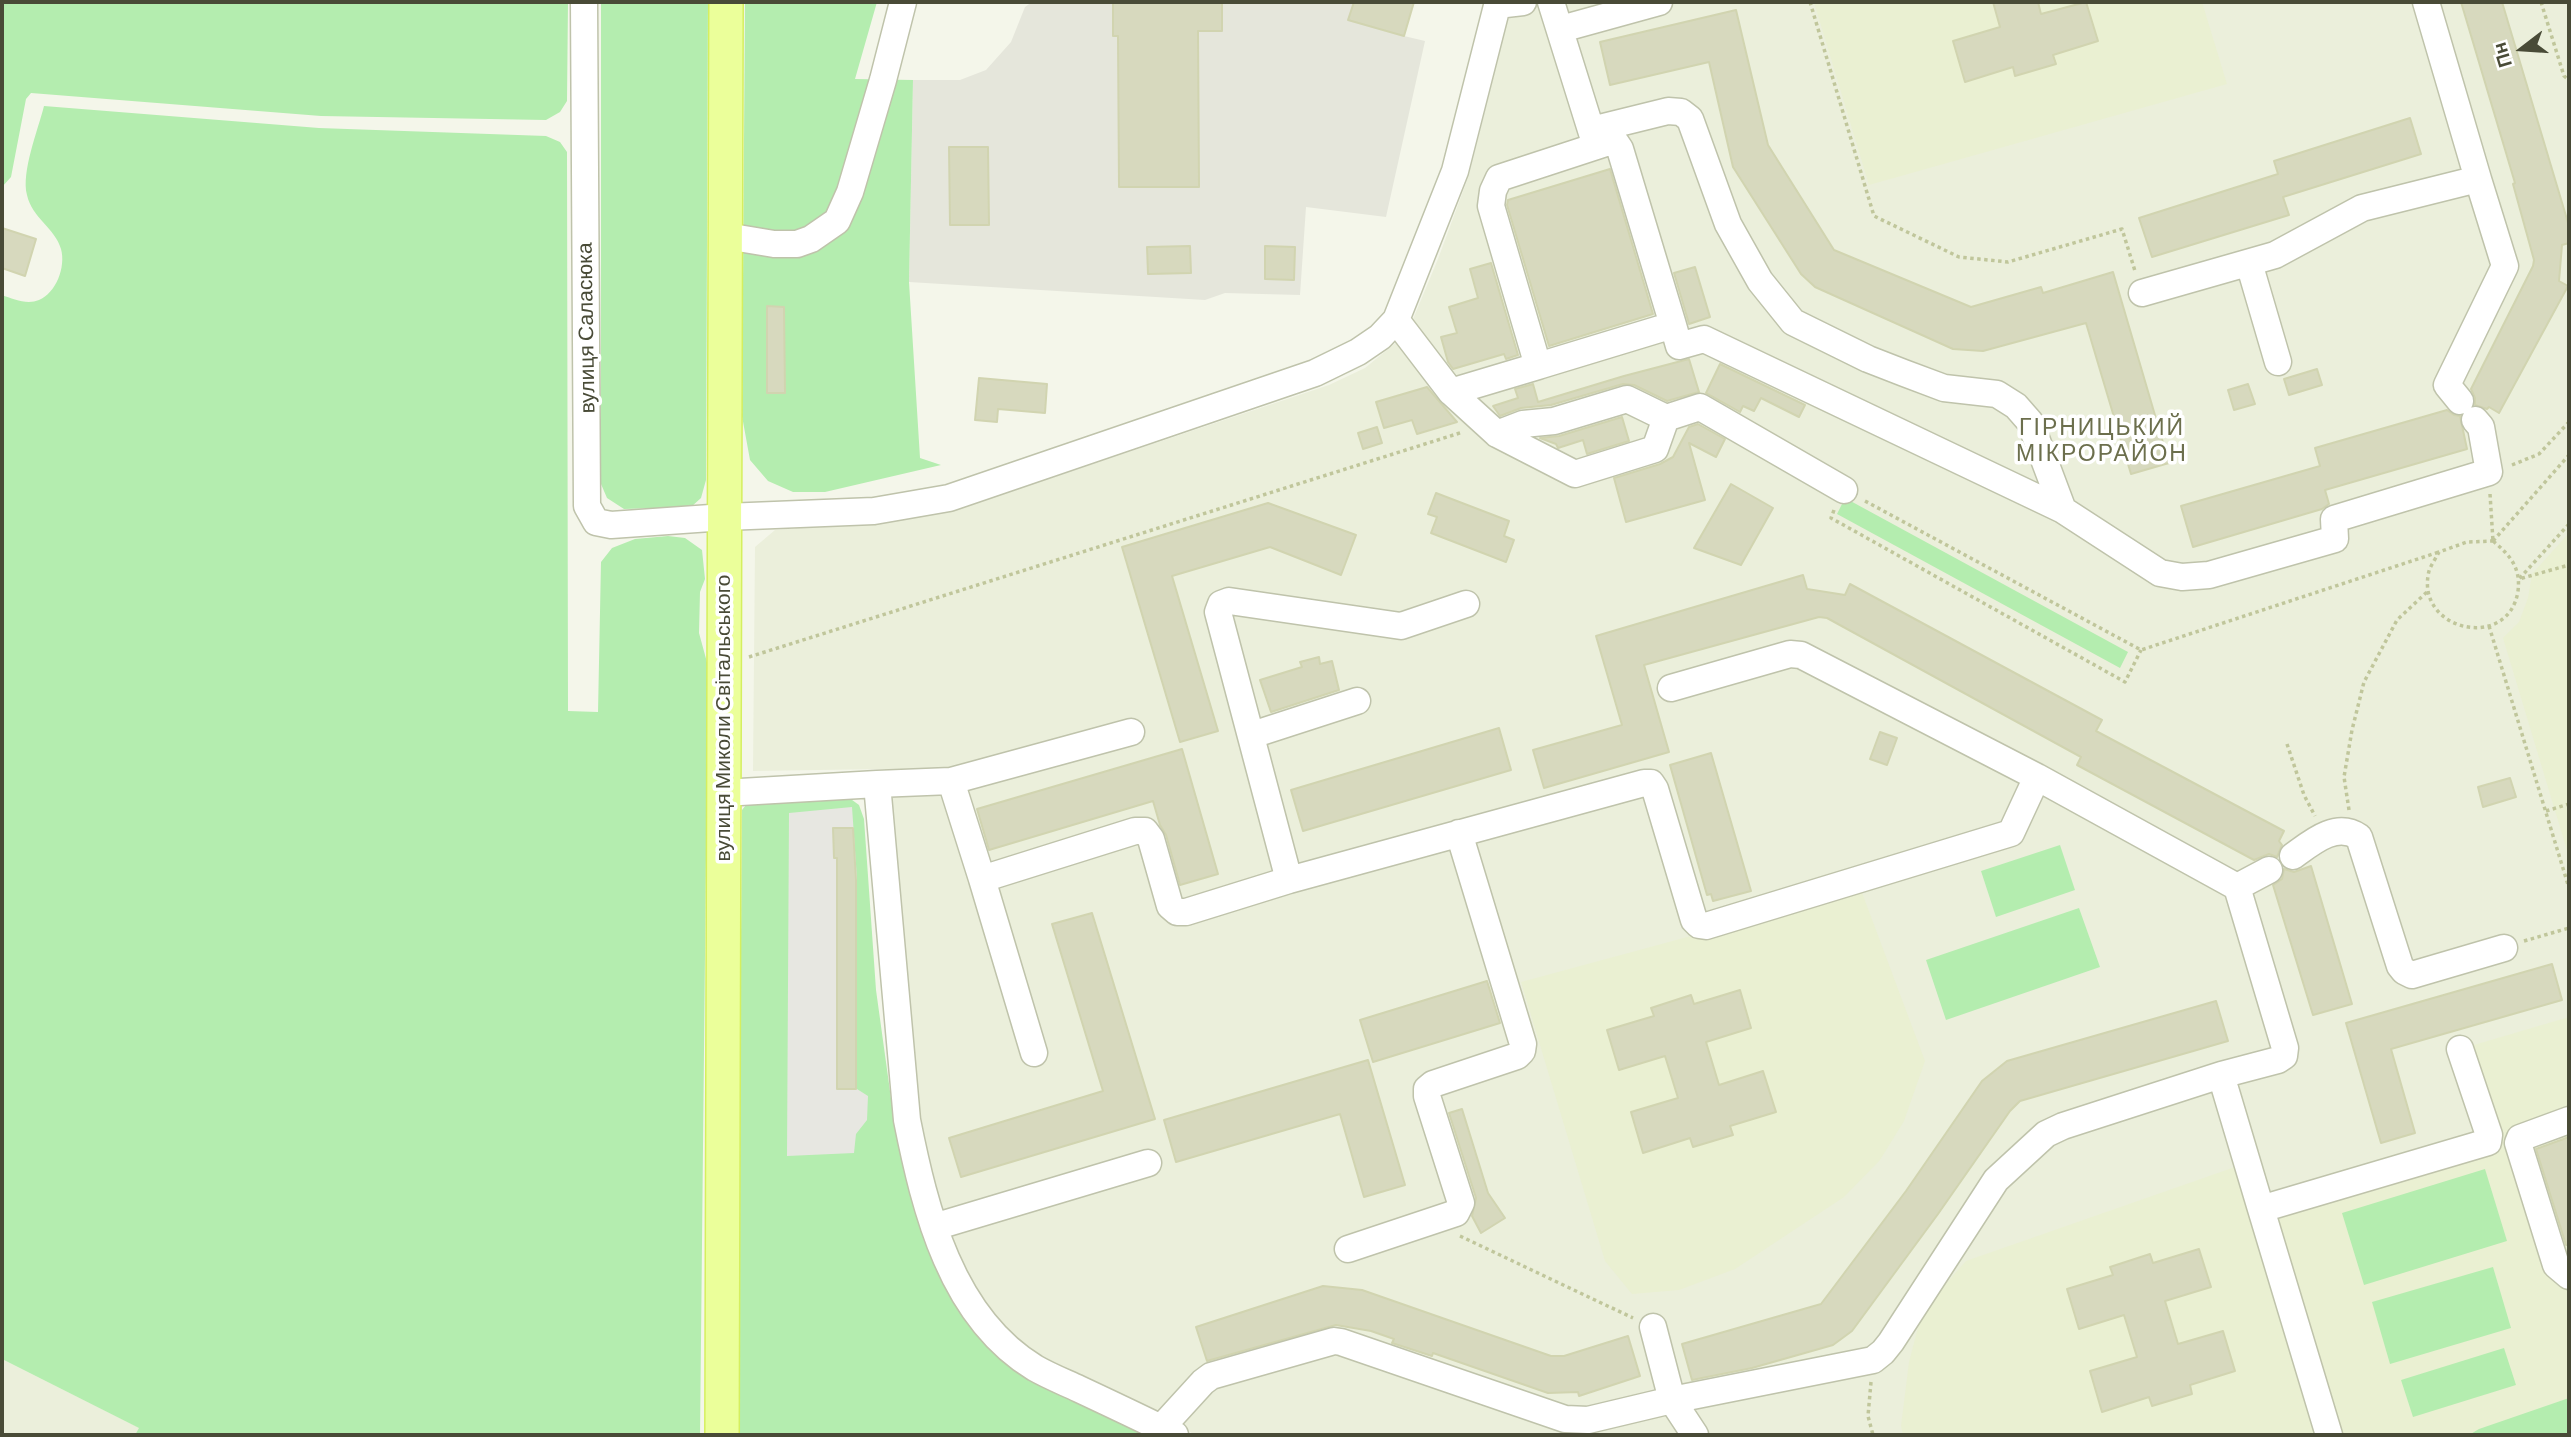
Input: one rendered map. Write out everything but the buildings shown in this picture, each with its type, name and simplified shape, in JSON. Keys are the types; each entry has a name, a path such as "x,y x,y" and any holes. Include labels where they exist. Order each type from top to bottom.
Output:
{"main road":[{"name":"вулиця Миколи Світальського","path":"722,1435 726,2"}],"street":[{"name":"вулиця Саласюка","path":"584,2 587,506 596,522 611,525 874,511 949,498 1315,373 1358,352 1380,337 1396,320"},
{"path":"726,236 774,244 797,244 811,239 837,221 853,180 903,2"},
{"path":"1523,2 1497,3 1455,171 1396,320 1451,391 1492,430 1575,474 1655,449 1666,418"},
{"path":"1551,2 1594,138"},
{"path":"1561,29 1659,2"},
{"path":"1594,138 1616,143 1620,149 1679,346 1704,339 2063,510 2160,573 2182,577 2209,575 2335,539 2334,519 2489,472 2481,428 2447,385 2505,266 2426,2"},
{"path":"1538,366 1491,206 1493,191 1499,178 1594,138 1668,111 1681,112 1690,120 1728,224 1760,281 1793,321 1868,359 1904,373 1944,388 1997,394 2016,406 2030,422 2063,510"},
{"path":"2142,293 2276,255 2362,208 2478,179"},
{"path":"2249,262 2278,362"},
{"path":"1451,391 1673,325"},
{"path":"1492,430 1553,421 1627,399 1666,418 1700,407 1844,490"},
{"path":"1289,880 1218,612 1221,604 1229,601 1401,626 1466,604"},
{"path":"877,784 907,1120 916,1164 945,1258 962,1290 993,1335 1035,1368 1168,1432 1203,1382 1211,1376 1334,1341 1565,1419 1588,1420 1672,1400 1873,1360 1891,1342 1996,1180 2046,1134 2063,1126 2278,1060 2284,1056 2285,1048 2237,887 2037,777 1801,655 1790,654 1671,688"},
{"path":"1252,734 1356,701"},
{"path":"723,793 951,781 1130,732"},
{"path":"982,879 1135,831 1145,831 1151,839 1170,906 1177,912 1186,912 1289,880 1651,783 1694,920 1699,925 1706,926 2011,833 2037,777"},
{"path":"951,781 1034,1053"},
{"path":"2293,856 2324,834 2353,832 2359,837 2400,966 2413,975 2504,948"},
{"path":"1348,1249 1456,1213 1461,1203 1427,1089 1433,1084 1517,1056 1522,1051 1523,1044 1459,833"},
{"path":"2237,887 2269,870"},
{"path":"2261,1209 2488,1142 2489,1135 2460,1049"},
{"path":"2221,1076 2329,1435"},
{"path":"2569,1120 2520,1138 2518,1143 2556,1265 2569,1276"},
{"path":"934,1227 1148,1163"},
{"path":"1653,1327 1672,1400 1695,1435"}],"path":[{"path":"1810,2 1874,216 1959,257 2008,262 2122,229 2142,293"},
{"path":"2541,2 2564,76 2569,80"},
{"path":"2493,541 2489,472 2539,454 2569,422"},
{"path":"724,665 1492,430"},
{"path":"2493,541 2569,456"},
{"path":"1844,490 1831,518 2125,682 2141,650"},
{"path":"2519,579 2569,524"},
{"path":"2493,541 2511,557 2519,579 2517,599 2506,616 2489,626 2470,629 2451,623 2436,610 2428,591 2429,570 2439,552 2467,542 2493,541"},
{"path":"2519,579 2569,565"},
{"path":"2353,832 2344,777 2351,730 2364,682 2397,620 2428,591"},
{"path":"2489,626 2569,888"},
{"path":"2287,744 2304,795 2324,834"},
{"path":"2546,811 2569,804"},
{"path":"2504,948 2569,928"},
{"path":"1429,1222 1653,1327"},
{"path":"1873,1360 1868,1416 1873,1435"}],"shaded area":[{"path":"1032,2 1414,2 1404,36 1425,41 1386,217 1306,207 1300,295 1225,293 1205,300 909,282 913,80 960,80 986,70 1011,42 1025,7"},
{"name":"ГІРНИЦЬКИЙ МІКРОРАЙОН","path":"1512,2 2569,2 2569,1435 1196,1435 1037,1356 1002,1327 978,1293 957,1254 939,1205 917,1118 885,769 753,771 755,547 775,530 952,511 1329,385 1365,368 1399,340 1411,324 1438,259 1469,175"},
{"path":"1814,2 2202,2 2227,84 1869,185"},
{"path":"2569,533 2569,857 2503,638 2519,622 2528,598 2532,574"},
{"path":"852,807 857,879 857,1089 868,1096 867,1120 856,1134 854,1153 787,1156 789,813"},
{"path":"1861,890 1925,1061 1904,1121 1880,1160 1844,1197 1735,1269 1679,1290 1632,1294 1605,1261 1521,982"},
{"path":"2569,1017 2569,1435 2335,1435 2269,1214 2498,1146 2467,1047"},
{"path":"2235,1167 2318,1435 1903,1435 1901,1426 1909,1362 1921,1316 1966,1261"},
{"path":"2,1359 140,1428 135,1435 2,1435"}],"green space":[{"path":"2,2 568,2 567,101 560,112 546,120 321,116 31,93 26,99 11,177 2,187"},
{"path":"601,2 708,2 706,480 701,498 691,507 624,509 607,498 601,484"},
{"path":"745,2 877,2 855,79 913,80 909,282 920,458 941,465 825,492 793,492 768,481 750,460 742,416"},
{"path":"44,106 319,128 546,136 560,142 567,152 568,711 598,712 601,562 612,548 635,539 668,536 685,538 702,550 705,579 700,592 699,633 708,666 700,1435 135,1435 139,1428 2,1359 2,295 25,302 39,300 55,286 61,271 61,249 30,203 26,186 28,163"},
{"path":"1845,498 2128,652 2120,668 1837,514"},
{"path":"848,797 859,805 864,819 876,990 894,1120 915,1213 932,1258 957,1307 987,1344 1148,1435 737,1435 742,810 755,800"},
{"path":"2060,845 2075,890 1996,917 1981,871"},
{"path":"2079,908 2100,967 1946,1020 1926,960"},
{"path":"2485,1169 2507,1241 2364,1285 2342,1213"},
{"path":"2493,1267 2511,1328 2390,1364 2372,1302"},
{"path":"2504,1348 2516,1385 2413,1417 2401,1380"},
{"path":"2569,1398 2569,1435 2469,1435 2479,1429"}],"district":[{"name":"ГІРНИЦЬКИЙ МІКРОРАЙОН","path":"2102,440"}]}
